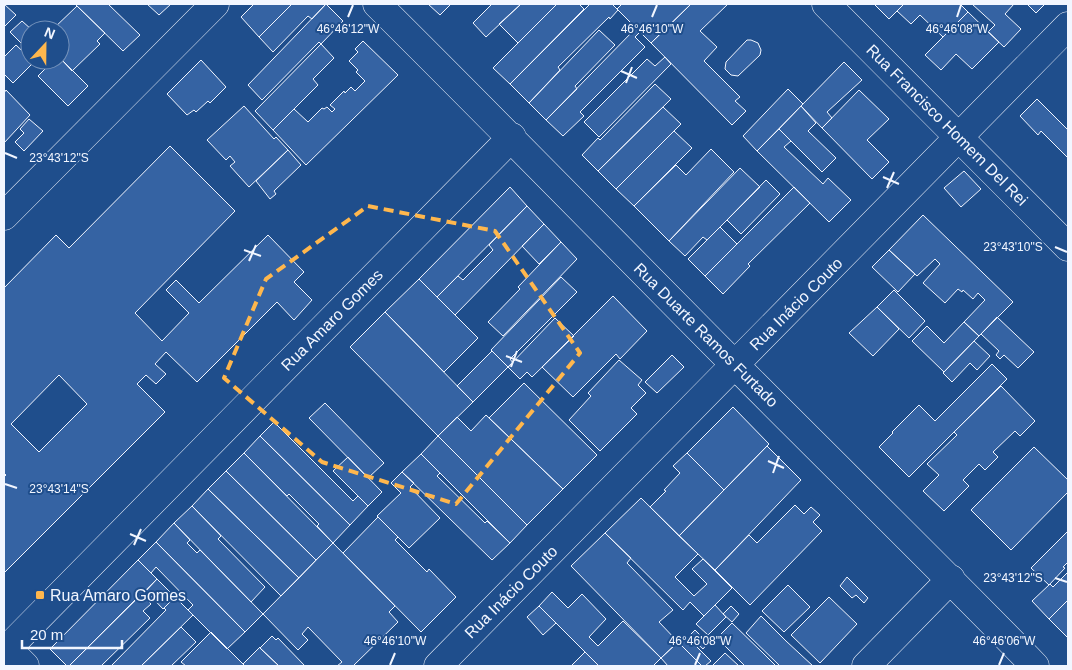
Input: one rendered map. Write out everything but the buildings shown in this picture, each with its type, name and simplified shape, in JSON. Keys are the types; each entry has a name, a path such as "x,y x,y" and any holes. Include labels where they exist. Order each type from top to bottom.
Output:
{"street":[{"path":"4,216 215,4"},
{"name":"Rua Duarte Ramos Furtado","path":"377,4 512,137 735,365 1036,666"},
{"name":"Rua Francisco Homem Del Rei","path":"826,4 1068,247"},
{"name":"Rua Inácio Couto","path":"438,666 1068,26"},
{"name":"Rua Amaro Gomes","path":"10,653 512,137"},
{"path":"866,666 951,580"}],"highlighted area":[{"path":"368,206 495,231 580,353 456,504 322,462 224,378 266,279"}],"place":[{"name":"Rua Amaro Gomes","path":"40,595"}]}
